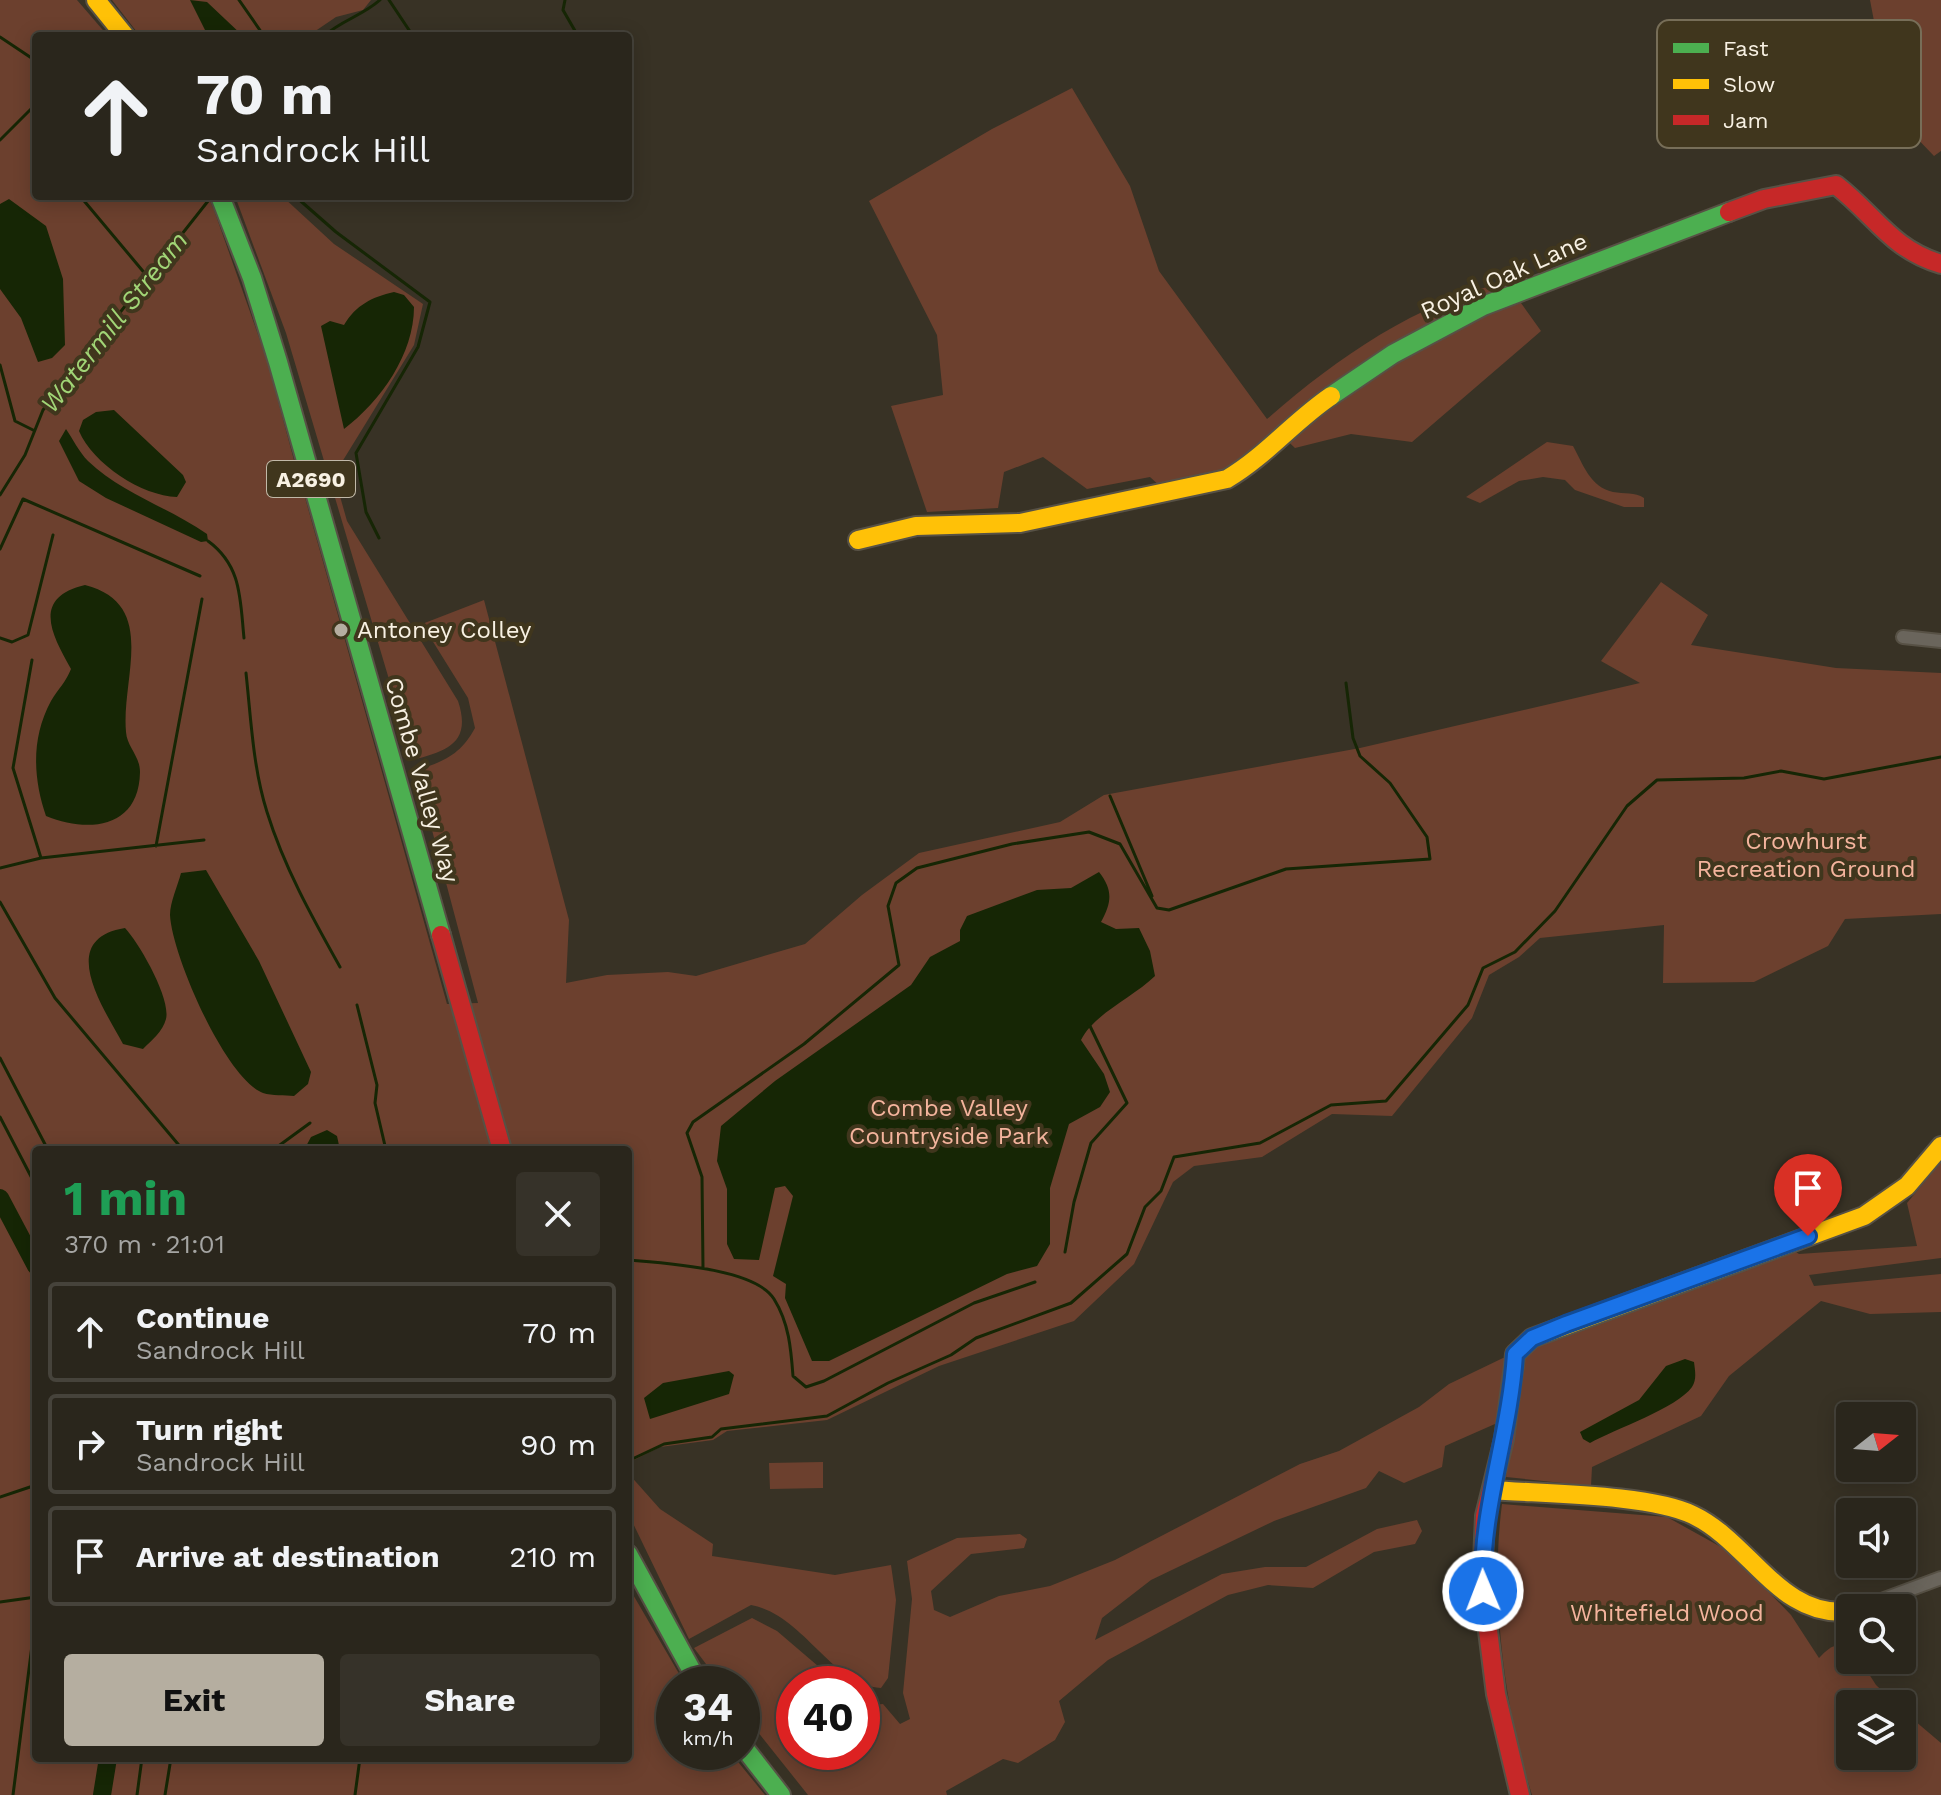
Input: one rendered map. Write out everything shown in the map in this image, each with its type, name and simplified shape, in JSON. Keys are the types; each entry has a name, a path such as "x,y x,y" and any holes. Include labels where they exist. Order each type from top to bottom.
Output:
{"street":[{"path":"96,0 122,32"},
{"name":"Royal Oak Lane","path":"858,540 916,526 1020,523 1227,479 1254,463 1297,419 1369,370 1483,306 1764,199 1803,188 1836,185 1847,193 1881,233 1907,253 1941,264"},
{"name":"Combe Valley Way","path":"222,201 278,362 501,1146"},
{"path":"1903,637 1941,641"},
{"path":"1520,1795 1503,1729 1483,1591 1482,1557 1492,1490 1511,1401 1515,1354 1532,1338 1884,1206 1919,1176 1941,1146"},
{"path":"1492,1490 1666,1505 1693,1512 1736,1543 1799,1604 1825,1615 1836,1613"},
{"path":"632,1561 689,1666"},
{"path":"1898,1594 1941,1578"},
{"path":"760,1768 781,1795"}],"green space":[{"name":"Combe Valley Countryside Park","path":"0,0 77,0 105,32 32,32 32,200 210,200 267,360 298,475 289,483 291,492 304,494 447,1004 478,1003 416,770 451,756 475,728 468,698 422,624 484,600 569,920 566,983 607,975 668,972 696,976 805,944 862,895 919,853 1060,822 1104,795 1360,748 1640,683 1601,661 1661,582 1708,615 1691,645 1836,668 1941,673 1941,914 1845,919 1828,946 1754,982 1663,983 1664,925 1540,938 1519,957 1489,975 1472,1018 1392,1116 1332,1114 1262,1157 1194,1166 1173,1182 1134,1264 1074,1321 939,1366 827,1420 727,1431 713,1440 660,1447 632,1461 632,1146 32,1146 32,1762 632,1762 632,1593 675,1666 656,1666 656,1770 745,1770 765,1795 0,1795"},
{"path":"112,0 371,0 363,10 336,17 314,32 137,32"},
{"path":"1870,0 1941,0 1941,151 1934,156 1921,142 1921,20 1874,20"},
{"path":"1072,88 1130,186 1159,271 1267,419 1321,375 1378,336 1472,291 1506,282 1541,331 1412,442 1351,434 1295,448 1277,431 1224,475 1161,487 1150,477 1087,489 1043,457 1004,472 998,508 927,512 891,406 943,395 937,335 869,201 992,129"},
{"path":"236,200 286,200 334,244 423,304 414,345 334,475 347,521 458,701 462,727 459,736 454,743 436,753 413,760 286,333"},
{"path":"1547,442 1573,446 1588,474 1598,485 1613,492 1641,496 1644,507 1624,507 1575,490 1565,480 1543,477 1519,481 1480,503 1466,497"},
{"path":"1941,1162 1941,1258 1809,1275 1814,1286 1941,1274 1941,1312 1870,1314 1821,1301 1729,1376 1701,1416 1592,1467 1591,1486 1506,1477 1522,1358 1543,1341 1788,1247 1799,1254 1917,1246 1907,1203"},
{"path":"1503,1358 1509,1359 1504,1420 1445,1446 1442,1467 1404,1483 1379,1471 1366,1488 1274,1521 1151,1580 1102,1618 1095,1640 1222,1574 1265,1567 1306,1567 1377,1529 1417,1520 1422,1531 1415,1544 1374,1552 1313,1588 1268,1585 1228,1595 1108,1660 1059,1701 1065,1722 1055,1740 1018,1763 1003,1759 946,1791 947,1795 808,1795 788,1770 880,1770 880,1704 900,1724 910,1719 903,1693 912,1599 907,1561 957,1538 1020,1534 1027,1539 1024,1548 971,1554 931,1591 934,1610 950,1617 999,1596 1050,1586 1115,1560 1300,1464 1339,1451 1419,1407 1449,1384"},
{"path":"823,1462 823,1488 770,1489 769,1463"},
{"path":"632,1478 660,1509 713,1544 712,1556 835,1575 891,1565 896,1600 888,1678 880,1688 880,1666 835,1666 786,1622 770,1611 751,1605 689,1639 632,1521"},
{"name":"Whitefield Wood","path":"1502,1504 1667,1517 1730,1552 1791,1615 1819,1658 1836,1646 1836,1674 1869,1674 1881,1690 1836,1690 1836,1770 1916,1770 1916,1722 1941,1743 1941,1795 1532,1795 1514,1726 1502,1651 1499,1539"},
{"path":"752,1618 777,1631 818,1666 776,1666 776,1755 760,1735 760,1666 708,1666 694,1648"}],"shaded area":[{"path":"190,0 207,2 239,32 206,32"},
{"path":"9,199 46,226 63,279 65,345 52,358 38,362 21,318 0,289 0,204"},
{"path":"394,292 404,295 414,307 413,325 402,359 371,405 344,429 321,326 330,321 344,325 365,303"},
{"path":"114,410 183,475 186,482 177,497 149,491 120,476 86,443 79,431 83,420 96,412"},
{"path":"66,429 85,457 101,472 207,534 208,541 201,542 106,498 79,481 59,441"},
{"path":"85,585 108,595 122,608 129,626 131,645 126,732 140,772 131,805 121,815 94,825 46,816 38,787 36,758 45,715 71,669 53,631 52,608 57,599 68,591"},
{"path":"206,870 259,961 311,1072 308,1084 294,1096 263,1093 248,1083 217,1041 190,985 173,934 170,910 181,873"},
{"path":"1099,872 1109,896 1101,922 1116,929 1139,928 1150,951 1155,976 1104,1014 1081,1040 1104,1074 1110,1092 1100,1107 1069,1124 1050,1188 1050,1244 1037,1266 1007,1274 829,1361 812,1361 785,1298 786,1284 773,1276 793,1196 785,1186 775,1188 759,1260 734,1259 727,1244 727,1189 717,1161 721,1126 775,1081 911,985 930,957 960,941 960,930 967,916 1037,890 1071,888"},
{"path":"125,928 153,971 166,1010 162,1027 143,1049 123,1044 105,1012 91,976 89,960 93,946 104,935"},
{"path":"327,1130 337,1136 339,1146 306,1146 311,1137"},
{"path":"1685,1359 1694,1362 1695,1381 1684,1395 1660,1410 1590,1443 1583,1439 1580,1432 1639,1400 1666,1366"},
{"path":"729,1371 734,1375 729,1394 650,1419 644,1398 663,1383"}],"waterway":[{"path":"239,0 261,32"},
{"name":"Watermill Stream","path":"330,32 380,0"},
{"path":"389,0 410,32"},
{"path":"565,0 563,10 576,32"},
{"path":"0,37 32,58"},
{"path":"0,140 32,108"},
{"path":"83,200 147,276"},
{"name":"Watermill Stream","path":"0,495 25,455 43,410 209,200"},
{"path":"300,200 336,232 430,302 418,347 356,453 366,512 379,538"},
{"path":"0,365 15,421 33,430"},
{"path":"0,549 23,499 200,576"},
{"path":"0,638 12,642 28,635 53,535"},
{"path":"208,541 233,572 240,597 244,638"},
{"path":"156,846 202,599"},
{"path":"32,660 13,768 41,858"},
{"path":"246,673 256,761 267,812 290,872 340,967"},
{"path":"703,1268 702,1177 687,1133 693,1122 804,1044 899,965 888,906 896,883 917,868 1012,844 1089,832 1120,844 1157,908 1169,910 1286,869 1430,859 1427,837 1390,783 1360,756 1353,738 1346,683"},
{"path":"632,1459 664,1444 712,1437 721,1429 827,1416 888,1383 951,1355 976,1338 1071,1303 1127,1254 1145,1207 1161,1191 1174,1157 1260,1143 1331,1105 1386,1101 1468,1005 1483,968 1515,952 1555,911 1627,806 1657,780 1744,778 1781,771 1824,779 1941,757"},
{"path":"1110,796 1152,896"},
{"path":"0,868 41,858 204,840"},
{"path":"0,902 55,998 180,1146"},
{"path":"357,1005 377,1085 375,1103 385,1146"},
{"path":"1065,1252 1074,1202 1091,1143 1127,1103 1089,1024"},
{"path":"0,1058 46,1146"},
{"name":"Watermill Stream","path":"0,1117 32,1178"},
{"path":"278,1146 310,1123"},
{"path":"0,1198 32,1258"},
{"path":"632,1260 707,1269 748,1280 764,1289 774,1299 783,1317 793,1376 806,1387 824,1381 974,1303 1035,1282"},
{"path":"0,1497 32,1486"},
{"path":"0,1602 32,1598"},
{"path":"13,1795 32,1645"},
{"path":"102,1795 107,1762"},
{"name":"Watermill Stream","path":"137,1795 141,1762"},
{"path":"165,1795 170,1762"},
{"path":"355,1795 359,1762"}],"traffic: fast":[{"path":"222,200 252,278 278,362 441,935"},
{"path":"1331,396 1393,354 1483,306 1729,212"},
{"path":"632,1561 689,1666"},
{"path":"760,1768 781,1795"}],"traffic: slow":[{"path":"96,0 122,32"},
{"path":"858,540 916,526 1020,523 1227,479 1331,396"},
{"path":"1514,1365 1515,1354 1532,1338 1864,1216 1907,1186 1941,1146"},
{"path":"1492,1490 1624,1499 1674,1508 1713,1527 1785,1592 1804,1604 1836,1611"}],"traffic: jam":[{"path":"1729,212 1764,199 1836,185 1909,250 1941,264"},
{"path":"441,935 501,1146"},
{"path":"1514,1365 1504,1439 1485,1516 1482,1583 1496,1694 1520,1795"}],"place":[{"name":"Antoney Colley","path":"341,630"}],"route":[{"path":"1483,1591 1486,1515 1509,1416 1515,1354 1524,1344 1606,1308 1808,1236"}],"park label":[{"name":"Crowhurst Recreation Ground","path":"1806,855"}]}
